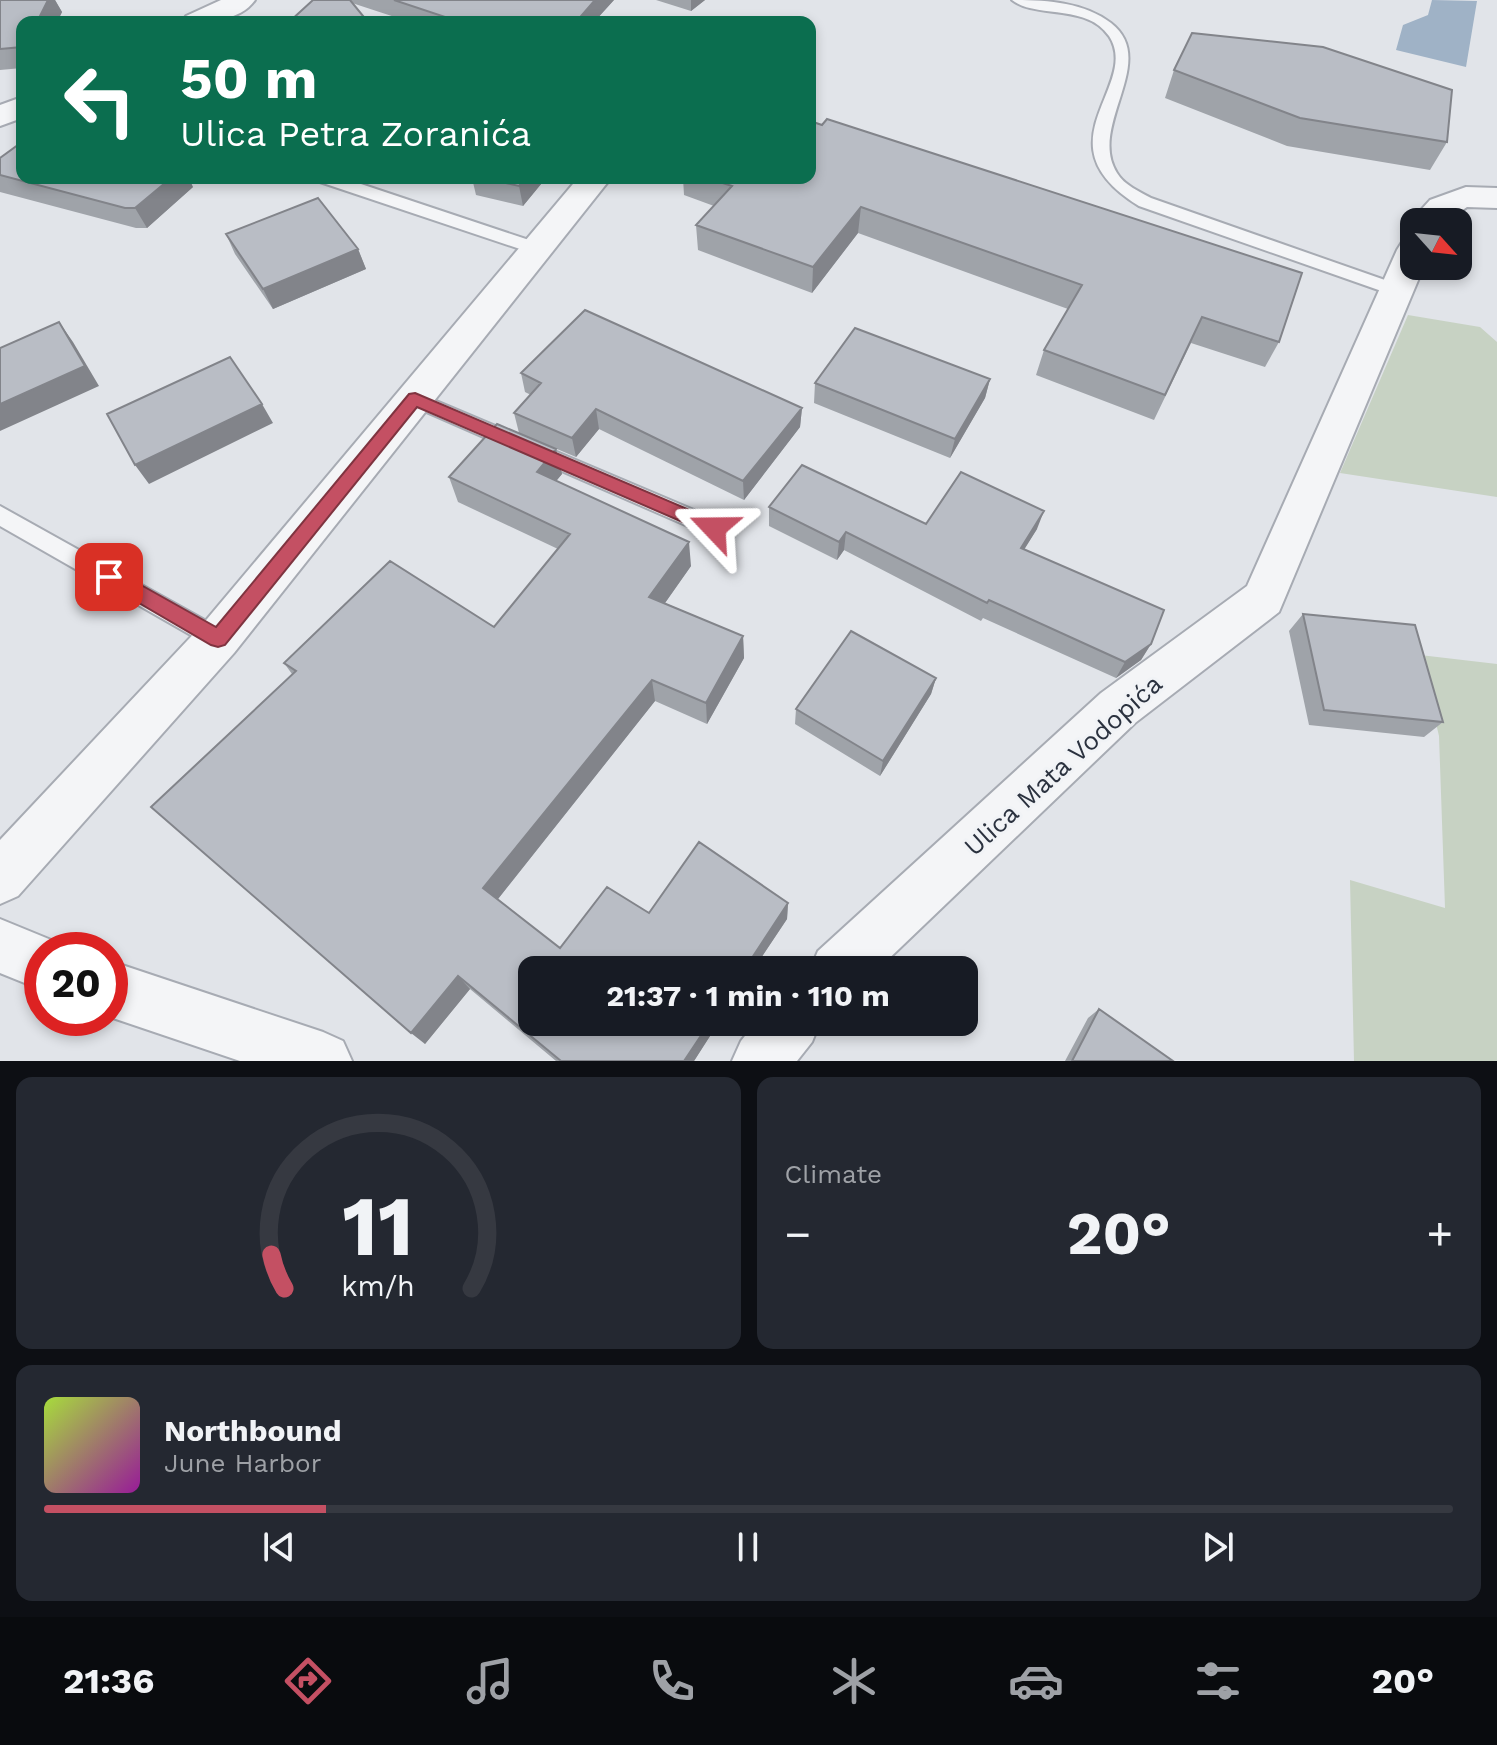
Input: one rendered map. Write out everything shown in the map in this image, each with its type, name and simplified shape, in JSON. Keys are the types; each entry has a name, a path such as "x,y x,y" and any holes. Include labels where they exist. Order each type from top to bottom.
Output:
{"street":[{"path":"209,16 242,0"},
{"path":"0,878 218,639 590,184"},
{"path":"1437,208 1451,199 1467,196 1497,198"},
{"name":"Ulica Mata Vodopića","path":"852,956 1118,708 1263,599 1400,280"},
{"path":"0,946 24,956"},
{"path":"128,995 323,1061"},
{"path":"761,1061 781,1036"}],"lane":[{"path":"1019,0 1066,9 1098,20 1116,35 1124,56 1100,132 1107,173 1125,190 1145,202 1396,290"},
{"path":"344,184 535,248"},
{"path":"415,399 714,528"},
{"path":"0,515 218,639"}],"green space":[{"path":"1408,315 1480,327 1497,342 1497,497 1340,473"},
{"path":"1420,655 1497,664 1497,1061 1354,1061 1350,880 1445,908 1439,736"}],"water":[{"path":"1432,0 1477,1 1466,67 1396,50 1403,25 1428,15"}],"building":[{"path":"0,0 48,0 40,16 16,16 16,48 0,49"},
{"path":"313,0 350,0 363,16 296,16"},
{"path":"394,0 595,0 581,16 442,16"},
{"path":"1192,33 1323,47 1452,90 1447,142 1300,118 1174,70"},
{"path":"827,119 1302,273 1279,342 1202,317 1165,395 1044,350 1082,285 861,207 813,267 696,225 732,186 726,184 816,184 816,123 822,125"},
{"path":"16,146 16,179 0,175 0,158"},
{"path":"34,184 164,184 135,208"},
{"path":"318,198 358,249 263,289 226,234"},
{"path":"585,310 802,408 743,481 596,409 572,438 514,413 541,383 521,373"},
{"path":"59,322 85,366 0,404 0,348"},
{"path":"855,328 990,379 955,439 815,383"},
{"path":"230,357 262,404 135,465 107,414"},
{"path":"497,424 556,449 537,472 689,542 649,597 743,636 706,703 652,680 483,888 560,948 607,887 649,913 699,842 788,903 753,956 518,956 518,1026 458,976 411,1033 151,807 296,671 284,663 390,561 494,627 570,534 449,477"},
{"path":"802,465 926,524 961,472 1044,511 1021,548 1164,610 1151,644 1125,662 989,600 987,603 846,532 839,542 769,507"},
{"path":"1303,614 1415,625 1443,722 1324,710"},
{"path":"851,631 936,678 883,761 796,709"},
{"path":"1099,1009 1173,1061 1072,1061"},
{"path":"531,1036 701,1036 684,1061 561,1061"}],"route":[{"path":"109,577 218,639 415,399 714,528"}]}
